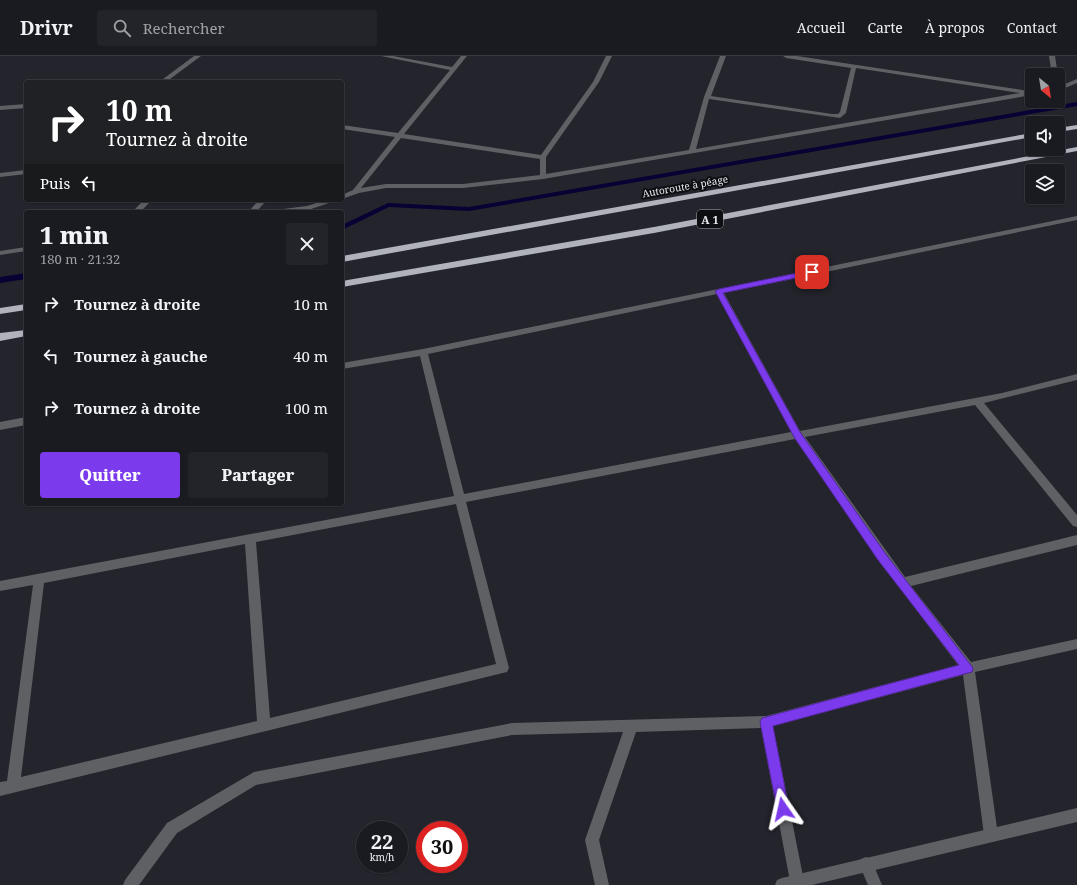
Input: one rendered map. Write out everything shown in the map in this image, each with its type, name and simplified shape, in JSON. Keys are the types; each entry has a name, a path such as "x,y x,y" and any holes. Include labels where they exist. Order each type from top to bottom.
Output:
{"highway":[{"path":"1065,129 1077,127"},
{"name":"Autoroute à péage","path":"344,259 667,202 1025,136"},
{"name":"A 1","path":"344,284 662,228 1077,149"},
{"path":"0,311 24,308"},
{"path":"0,337 24,333"}],"street":[{"path":"165,80 198,56"},
{"path":"384,56 453,69"},
{"path":"356,190 464,56"},
{"path":"543,177 543,157 596,82 610,56"},
{"path":"692,152 707,97 722,56"},
{"path":"786,56 812,58 1025,93"},
{"path":"1052,56 1054,68"},
{"path":"707,97 840,116 843,113 854,66"},
{"path":"1065,86 1077,81"},
{"path":"344,196 356,190 403,185 462,186 543,177 1025,95"},
{"path":"0,108 24,106"},
{"path":"344,127 543,157"},
{"path":"0,175 24,172"},
{"path":"138,210 146,202"},
{"path":"254,210 261,202"},
{"path":"292,210 308,208 328,202"},
{"path":"344,366 423,352 1077,218"},
{"path":"0,253 24,249"},
{"path":"719,291 797,434 882,556 968,668 991,836"},
{"path":"0,789 502,668 423,352"},
{"path":"0,586 797,434 977,401 996,399 1077,377"},
{"path":"977,401 1077,523"},
{"path":"0,426 24,421"},
{"path":"250,538 264,725"},
{"path":"902,583 1077,540"},
{"path":"13,786 39,578"},
{"path":"130,885 172,828 254,779 512,729 766,722 968,668 1077,644"},
{"path":"766,722 797,882"},
{"path":"602,885 592,840 632,726"},
{"path":"782,885 1077,815"},
{"path":"866,864 875,885"}],"waterway":[{"path":"344,227 388,205 469,209 1077,104"},
{"path":"0,280 24,276"}],"route":[{"path":"783,809 766,722 968,668 882,556 797,434 719,291 812,272"}]}
